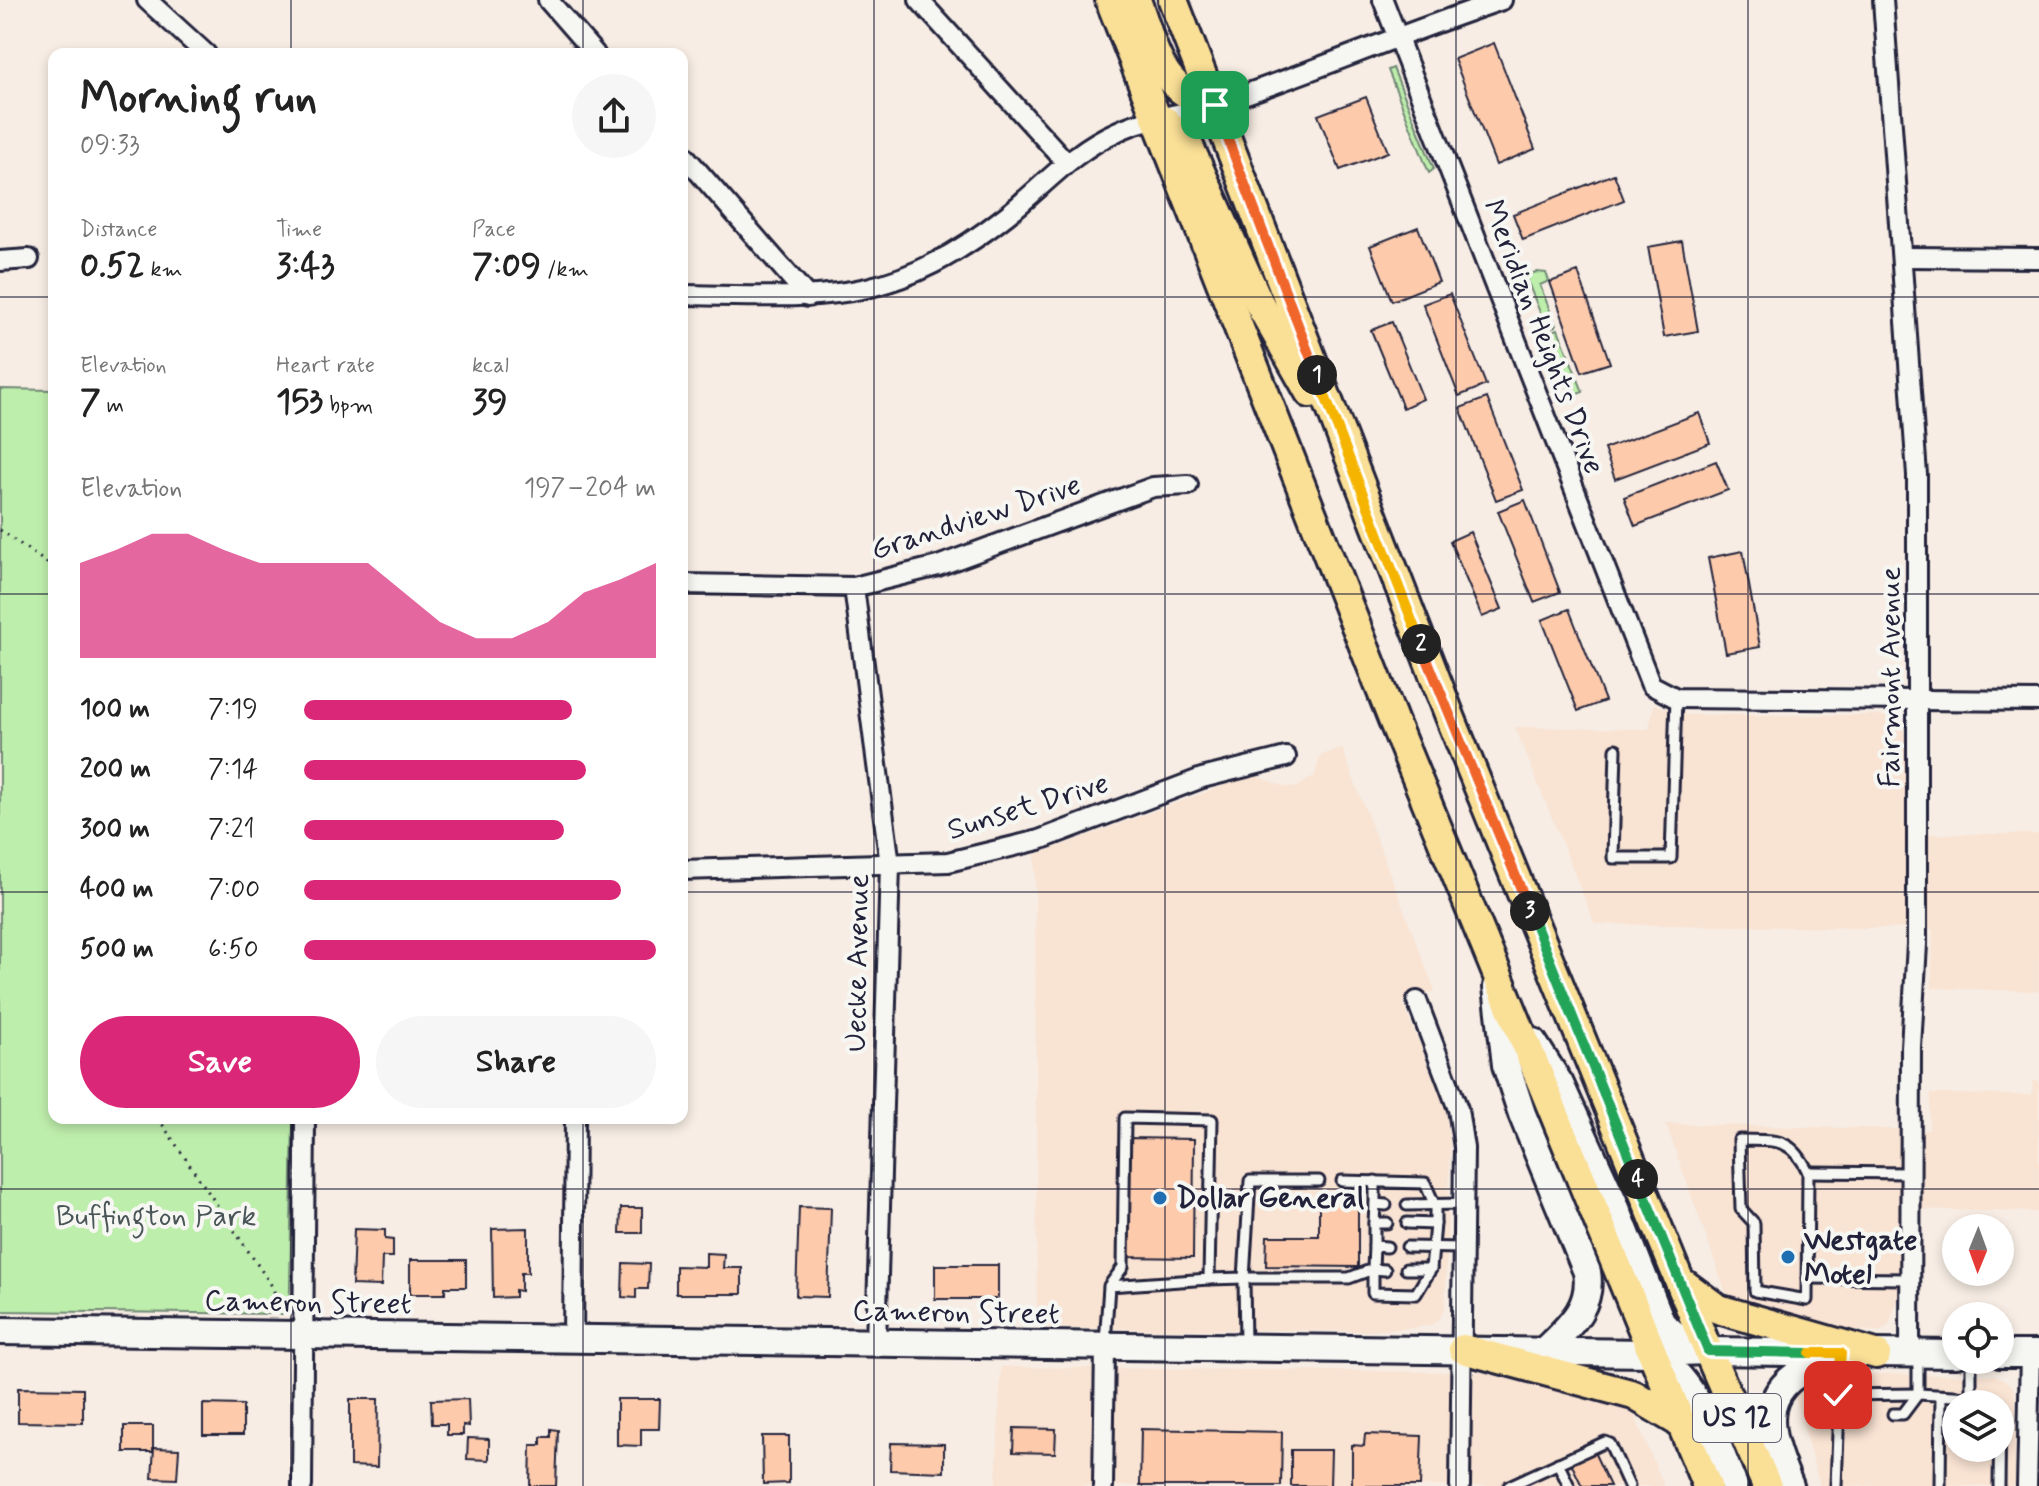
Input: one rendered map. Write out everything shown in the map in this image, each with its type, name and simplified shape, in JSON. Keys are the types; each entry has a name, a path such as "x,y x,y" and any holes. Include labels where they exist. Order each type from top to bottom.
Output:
{"main road":[{"name":"US 12","path":"1110,0 1495,972 1707,1486"},
{"path":"1136,0 1167,79 1188,96 1215,105"},
{"name":"US 12","path":"1173,0 1348,455 1679,1280 1767,1486"},
{"path":"1157,118 1169,123 1187,142 1259,303 1348,455"},
{"path":"1495,972 1506,1065 1522,1114 1587,1272 1590,1287 1575,1320 1544,1351"},
{"path":"1509,1005 1560,1084 1614,1203 1662,1324 1686,1344 1708,1351"},
{"path":"1679,1280 1711,1306 1876,1354"},
{"name":"Cameron Street","path":"0,1331 1105,1347 1942,1354"},
{"path":"1463,1349 1634,1395 1679,1422"},
{"path":"1650,1353 1670,1364 1681,1377 1734,1486"},
{"path":"1790,1486 1774,1448 1769,1425 1775,1398 1796,1374 1841,1353"}],"street":[{"path":"147,0 199,48"},
{"path":"548,0 590,48"},
{"path":"919,0 1065,161"},
{"name":"Meridian Heights Drive","path":"1383,0 1643,671 1657,690 1676,698"},
{"path":"688,295 808,297 881,287 937,264 1010,213 1065,161 1118,130 1215,105 1396,35 1502,0"},
{"name":"Fairmont Avenue","path":"1883,0 1904,257 1917,475 1917,944 1911,1047 1910,1279 1914,1355"},
{"path":"688,160 808,297"},
{"path":"1904,257 2039,258"},
{"path":"0,261 29,259"},
{"name":"Grandview Drive","path":"688,584 854,587 951,562 1153,487 1188,485"},
{"name":"Uecke Avenue","path":"854,587 890,865 876,1344"},
{"path":"1676,698 2039,701"},
{"name":"Sunset Drive","path":"688,870 948,862 1039,840 1202,778 1286,757"},
{"path":"1417,1001 1458,1109 1464,1148 1460,1486"},
{"path":"302,1486 305,1124"},
{"path":"573,1339 575,1124"},
{"path":"1103,1486 1105,1347"},
{"path":"2027,1486 2034,1354"}],"lane":[{"path":"1616,749 1613,858 1671,858 1676,698"},
{"path":"1105,1347 1104,1325 1109,1286 1123,1267 1125,1118 1212,1120 1209,1279"},
{"path":"1739,1140 1782,1141 1799,1153 1808,1172 1807,1278 1807,1300 1755,1291 1754,1223 1741,1209 1739,1140"},
{"path":"1808,1172 1911,1173"},
{"path":"1245,1348 1244,1278 1250,1181 1319,1181"},
{"path":"1342,1181 1375,1181 1425,1183 1435,1206 1435,1248 1431,1269 1416,1294 1373,1293 1374,1223 1380,1204 1375,1181"},
{"path":"1407,1205 1463,1204"},
{"path":"1374,1223 1387,1223"},
{"path":"1407,1223 1435,1224"},
{"path":"1374,1246 1387,1247"},
{"path":"1407,1247 1462,1248"},
{"path":"1109,1286 1209,1279 1349,1278 1373,1269 1385,1270"},
{"path":"1406,1269 1431,1269"},
{"path":"1807,1278 1910,1279"},
{"path":"1836,1486 1841,1353"},
{"path":"1893,1414 1903,1414 1918,1394 1914,1355"},
{"path":"1838,1395 1941,1396 1940,1486"},
{"path":"1838,1414 1850,1414"},
{"path":"1509,1486 1605,1442 1610,1444 1629,1486"},
{"path":"1999,1462 1999,1486"},
{"path":"1558,1463 1569,1486"}],"path":[{"path":"0,530 48,564"},
{"path":"162,1124 272,1286 282,1314"}],"shaded area":[{"path":"1654,704 1687,715 1879,715 1901,722 1905,735 1906,834 2039,834 2039,991 1932,988 1933,929 1595,924 1515,727 1649,729"},
{"path":"1342,749 1435,991 1403,1003 1446,1110 1450,1147 1445,1306 1440,1318 1431,1325 1370,1331 1037,1328 1035,855 1253,775 1285,787 1298,787 1315,775 1321,755"},
{"path":"2033,1081 2039,1081 2039,1212 1905,1209 1902,1283 1889,1325 1881,1331 1829,1330 1731,1307 1666,1124 1929,1130 1931,1094 2032,1095"},
{"path":"1001,1367 1525,1373 1628,1400 1664,1486 996,1486"},
{"path":"1836,1374 1995,1375 2013,1390 1942,1390 1942,1462 2014,1462 2014,1392 2015,1486 1820,1486 1794,1394 1814,1378"}],"green space":[{"path":"1393,68 1434,169 1429,173 1388,70"},
{"path":"1546,273 1549,281 1540,285 1556,326 1547,330 1525,275"},
{"path":"1558,329 1583,392 1572,396 1547,333"},
{"name":"Buffington Park","path":"0,389 48,390 48,1124 293,1124 290,1288 289,1302 282,1314 0,1311"}],"building":[{"path":"1494,43 1535,149 1496,165 1454,59"},
{"path":"1366,97 1388,152 1340,170 1318,115"},
{"path":"1614,174 1624,200 1523,240 1513,214"},
{"path":"1418,227 1439,282 1392,301 1370,246"},
{"path":"1682,241 1698,331 1664,337 1648,247"},
{"path":"1578,272 1610,363 1582,372 1550,282"},
{"path":"1450,294 1486,385 1459,396 1423,304"},
{"path":"1392,322 1423,399 1403,408 1371,330"},
{"path":"1487,398 1523,490 1496,500 1460,408"},
{"path":"1699,413 1710,443 1615,479 1604,449"},
{"path":"1716,461 1728,490 1635,526 1624,497"},
{"path":"1525,500 1560,592 1534,602 1498,511"},
{"path":"1470,532 1502,609 1482,617 1450,541"},
{"path":"1743,551 1760,647 1726,653 1708,558"},
{"path":"1569,609 1605,701 1578,711 1542,620"},
{"name":"Dollar General","path":"1128,1138 1194,1139 1193,1258 1126,1257"},
{"path":"1319,1198 1358,1198 1358,1267 1266,1266 1267,1236 1319,1236"},
{"path":"799,1207 831,1208 828,1297 796,1296"},
{"path":"621,1208 642,1208 642,1233 620,1233"},
{"path":"528,1228 528,1273 521,1273 521,1291 515,1290 515,1297 493,1298 492,1229"},
{"path":"354,1229 385,1230 385,1239 393,1240 393,1257 382,1257 381,1286 352,1285"},
{"path":"706,1253 724,1254 723,1268 742,1268 742,1294 676,1294 676,1266 706,1267"},
{"path":"410,1260 466,1260 466,1287 445,1287 445,1294 410,1294"},
{"path":"623,1263 649,1264 648,1289 636,1289 636,1298 622,1297"},
{"path":"935,1265 998,1265 998,1299 935,1299"},
{"path":"18,1388 83,1389 83,1423 18,1422"},
{"path":"350,1399 378,1399 377,1467 350,1466"},
{"path":"468,1399 469,1426 463,1425 463,1435 447,1435 447,1424 432,1424 431,1400"},
{"path":"617,1399 660,1399 659,1429 641,1429 641,1446 617,1445"},
{"path":"203,1404 243,1405 243,1435 203,1435"},
{"path":"124,1426 153,1426 153,1452 124,1452"},
{"path":"1014,1428 1056,1429 1055,1453 1013,1452"},
{"path":"551,1429 558,1430 556,1486 530,1486 531,1445 541,1445 541,1437 551,1437"},
{"path":"1141,1429 1282,1432 1281,1486 1140,1486"},
{"path":"1365,1434 1422,1436 1420,1486 1352,1486 1352,1445 1364,1446"},
{"path":"762,1436 789,1436 789,1483 763,1484"},
{"path":"468,1438 489,1439 489,1460 467,1459"},
{"path":"891,1443 944,1444 944,1472 890,1470"},
{"path":"154,1448 179,1449 177,1479 152,1478"},
{"path":"1291,1450 1331,1450 1330,1486 1291,1486"},
{"path":"1594,1452 1610,1486 1582,1486 1571,1463"}],"place":[{"name":"Dollar General","path":"1160,1198"},
{"name":"Westgate Motel","path":"1788,1257"}],"route":[{"path":"1215,105 1336,427 1451,719 1708,1351 1841,1353 1838,1395"}]}
